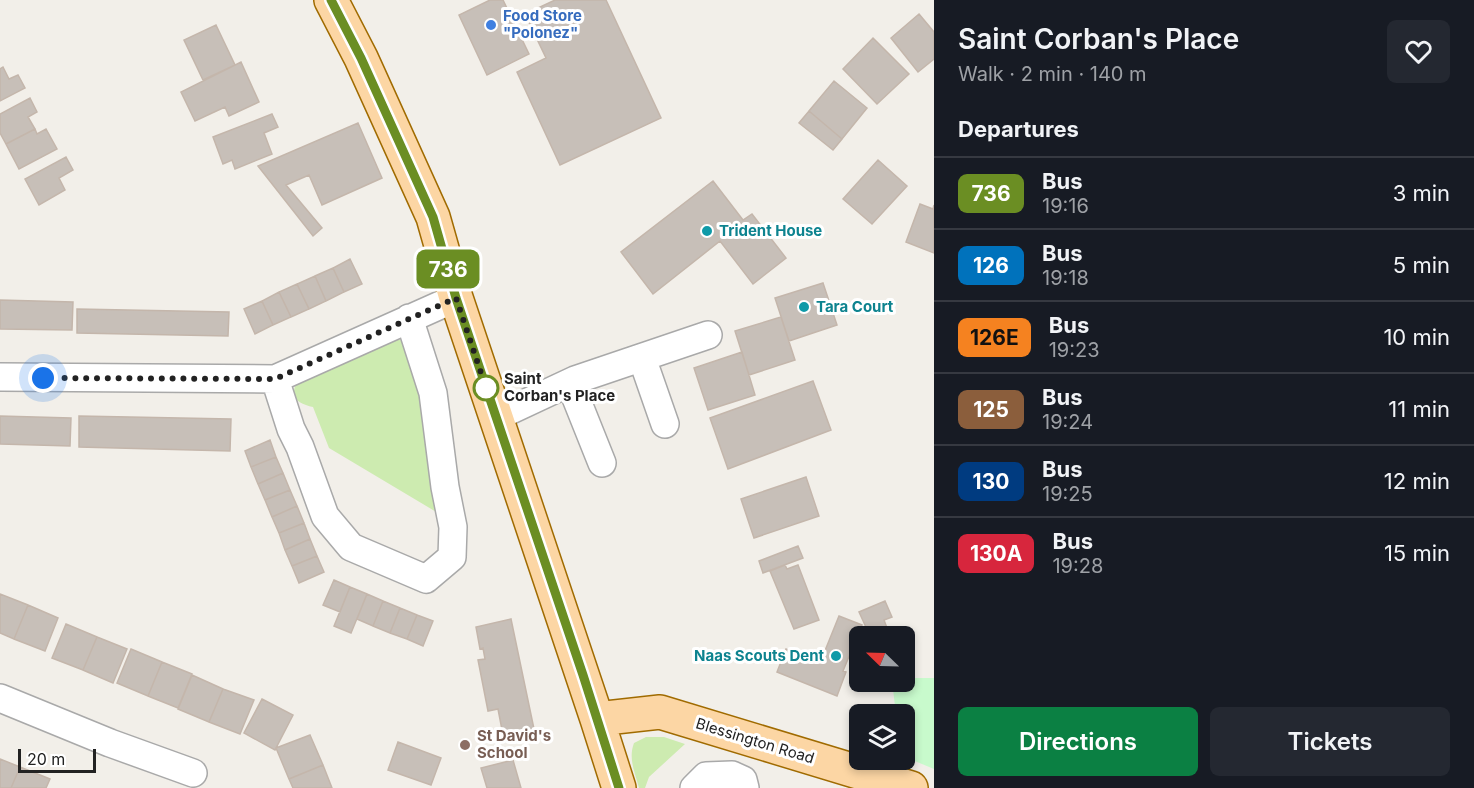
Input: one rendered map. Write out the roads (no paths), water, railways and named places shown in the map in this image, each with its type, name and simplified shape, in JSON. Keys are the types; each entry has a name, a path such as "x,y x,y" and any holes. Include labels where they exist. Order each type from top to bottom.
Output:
{"main road":[{"path":"331,0 361,58 433,217 456,298 619,788"},
{"name":"Blessington Road","path":"597,719 660,712 910,788"}],"street":[{"path":"0,377 275,379 456,298"},
{"path":"275,379 291,429 300,447 325,516 351,547 426,579 452,557 453,527 445,487 433,393 408,318"},
{"path":"496,417 570,383 708,335"},
{"path":"642,358 665,424"},
{"path":"570,383 602,463"},
{"path":"0,698 110,743 193,773"},
{"path":"694,788 706,776 732,775 743,780 745,788"}],"place":[{"name":"Food Store \"Polonez\"","path":"491,25"},
{"name":"Trident House","path":"707,231"},
{"name":"Tara Court","path":"804,307"},
{"name":"Saint Corban's Place","path":"486,388"},
{"name":"Naas Scouts Dent","path":"836,656"},
{"name":"St David's School","path":"465,745"}]}
